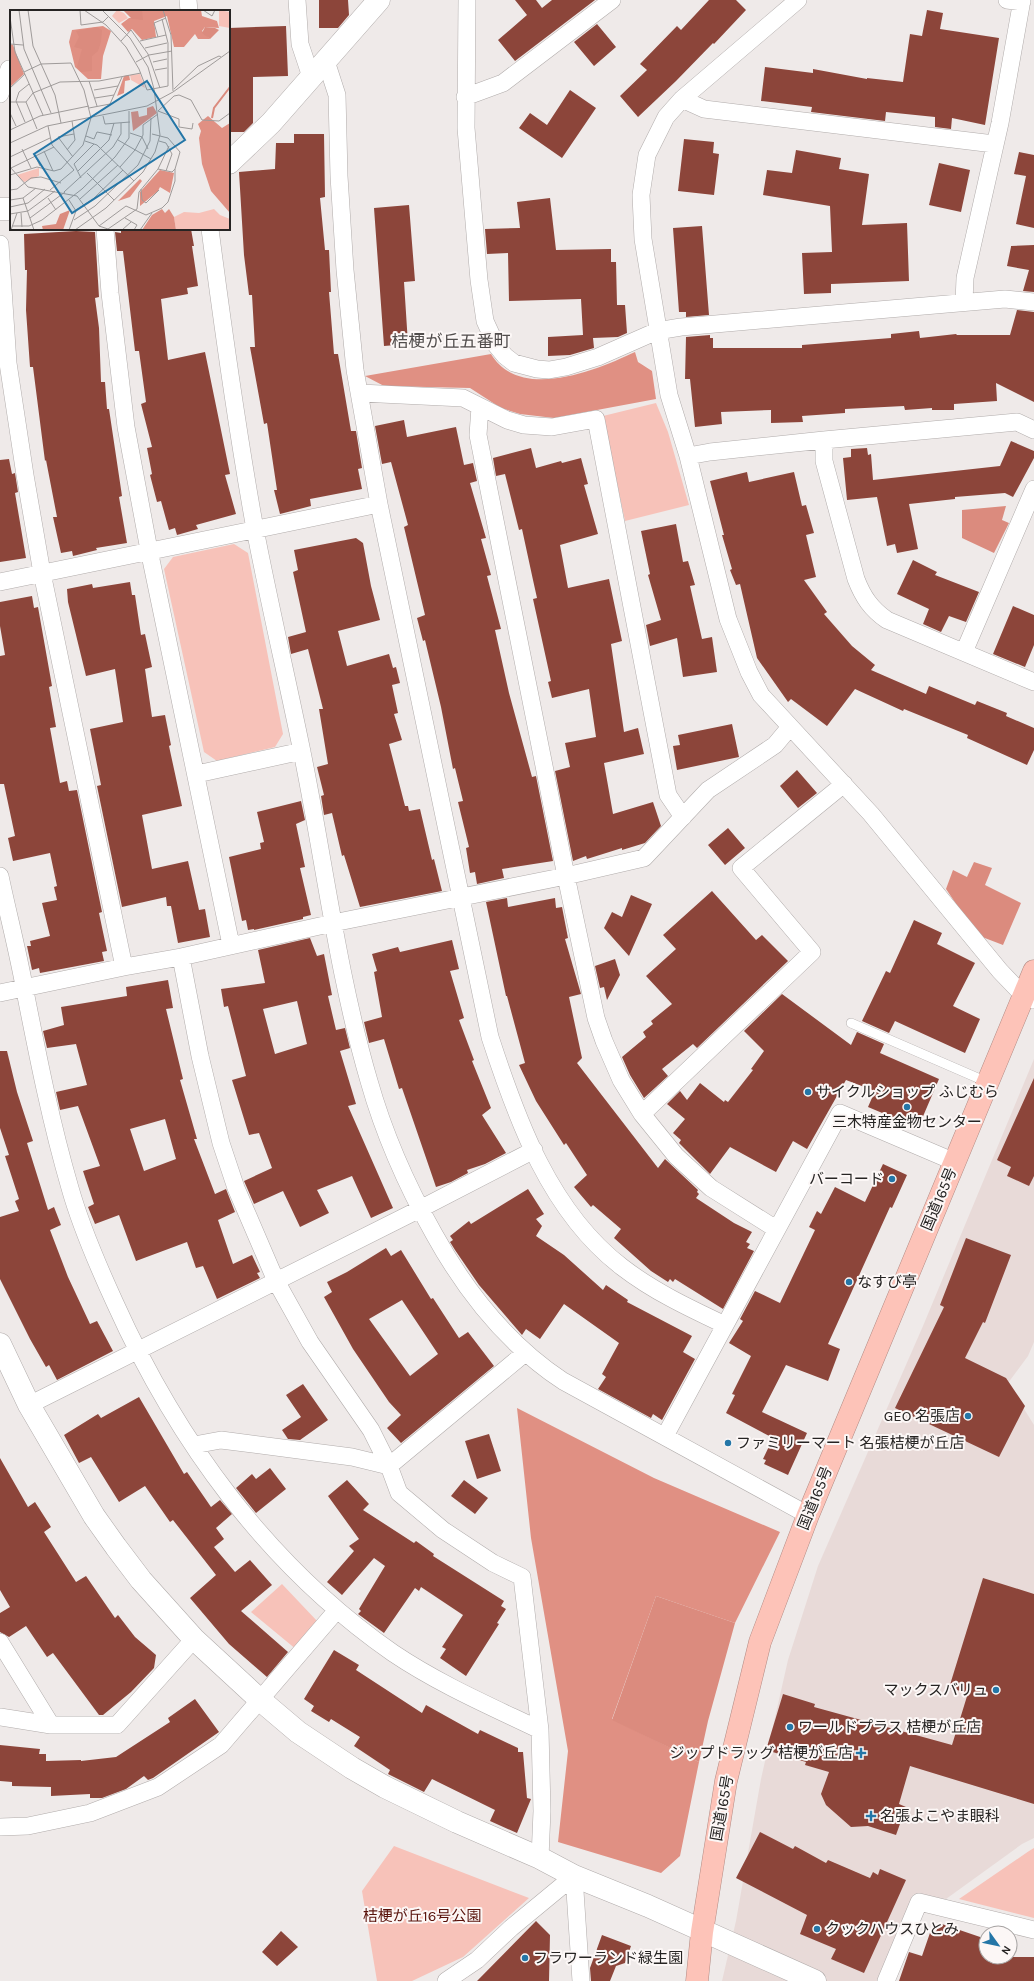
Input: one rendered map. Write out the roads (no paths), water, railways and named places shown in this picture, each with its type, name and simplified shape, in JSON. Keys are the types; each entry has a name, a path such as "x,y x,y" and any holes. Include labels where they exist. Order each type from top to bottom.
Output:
{"highway":[{"name":"国道165号","path":"697,1981 702,1932 726,1780 760,1642 808,1515 987,1082 1029,998 1034,971"}],"street":[{"path":"188,0 189,10"},
{"path":"297,0 300,44 311,77"},
{"path":"230,162 271,123 379,0"},
{"path":"467,0 466,128 480,287 485,321 496,345 505,356 514,363 537,369 566,367 598,357 657,331 681,327 1005,299 1034,302"},
{"path":"466,97 503,83 612,0"},
{"path":"798,0 682,99 666,117 647,155 643,173 641,202 643,239 657,331 669,395 688,456 728,619 737,645 761,695 871,814 1000,971 1029,998"},
{"path":"964,302 965,278 1003,109 1017,1"},
{"path":"326,61 337,95 339,176 345,270 356,370 379,504 490,1037 516,1113 534,1150 556,1192 586,1232 602,1249 641,1281 725,1325"},
{"path":"0,94 7,68"},
{"path":"682,99 704,109 994,144"},
{"path":"105,230 110,293 125,419 149,550 197,774 231,945"},
{"path":"210,230 240,442 256,529 302,751 333,923 359,1047 370,1084 394,1152 420,1209 462,1282 478,1304 525,1353 542,1368 563,1382 665,1436 808,1515"},
{"path":"0,244 8,363 25,475 42,572 124,967"},
{"path":"360,393 463,398 507,420 524,425 552,427 596,419 668,794 683,817"},
{"path":"480,407 478,435 566,876 596,1018 604,1041 621,1080 642,1114 676,1156 711,1188 776,1229"},
{"path":"688,456 710,452 824,440 1017,422 1034,430"},
{"path":"824,440 824,461 856,579 861,594 868,604 887,620 1034,682"},
{"path":"964,652 1034,489"},
{"path":"0,582 42,572 379,504"},
{"path":"0,993 124,967 181,957 333,923 566,876 644,858 708,790 775,745 790,727"},
{"path":"197,774 302,751"},
{"path":"642,1114 812,952 741,868 844,784"},
{"path":"0,876 25,988 42,1078 71,1191 103,1277 136,1350 165,1403 236,1506 303,1580 337,1610 396,1655 434,1678 540,1730"},
{"path":"181,957 200,1056 221,1143 238,1195 276,1281 310,1342 370,1430 389,1466 399,1493 443,1530 493,1564 522,1577 540,1730 542,1811 540,1858"},
{"path":"665,1436 840,1112 955,1162"},
{"path":"29,1405 136,1350 420,1209 534,1150"},
{"path":"0,1344 29,1405 94,1516 116,1547 194,1639 259,1699 298,1732 352,1768 385,1787 457,1822 540,1858 574,1876 648,1906 702,1932 815,1981"},
{"path":"389,1466 525,1353"},
{"path":"194,1445 221,1440 352,1457 389,1466"},
{"path":"0,1827 28,1826 90,1813 158,1786 221,1745 337,1610"},
{"path":"0,1717 51,1725 117,1725 194,1639"},
{"path":"0,1642 51,1725"},
{"path":"446,1981 477,1960 511,1928 574,1876"},
{"path":"574,1876 581,1981"},
{"path":"886,1981 919,1902 1034,1930"}],"lane":[{"path":"851,1023 987,1082"}],"place":[{"name":"サイクルショップ ふじむら","path":"808,1092"},
{"name":"三木特産金物センター","path":"907,1107"},
{"name":"バーコード","path":"892,1179"},
{"name":"なすび亭","path":"849,1282"},
{"name":"GEO 名張店","path":"968,1416"},
{"name":"ファミリーマート 名張桔梗が丘店","path":"728,1443"},
{"name":"マックスバリュ","path":"996,1690"},
{"name":"ワールドプラス 桔梗が丘店","path":"790,1727"},
{"name":"ジップドラッグ 桔梗が丘店","path":"861,1753"},
{"name":"名張よこやま眼科","path":"871,1816"},
{"name":"クックハウスひとみ","path":"817,1929"},
{"name":"フラワーランド緑生園","path":"525,1958"}],"district":[{"name":"桔梗が丘五番町","path":"451,341"}],"park label":[{"name":"桔梗が丘16号公園","path":"422,1916"}]}
